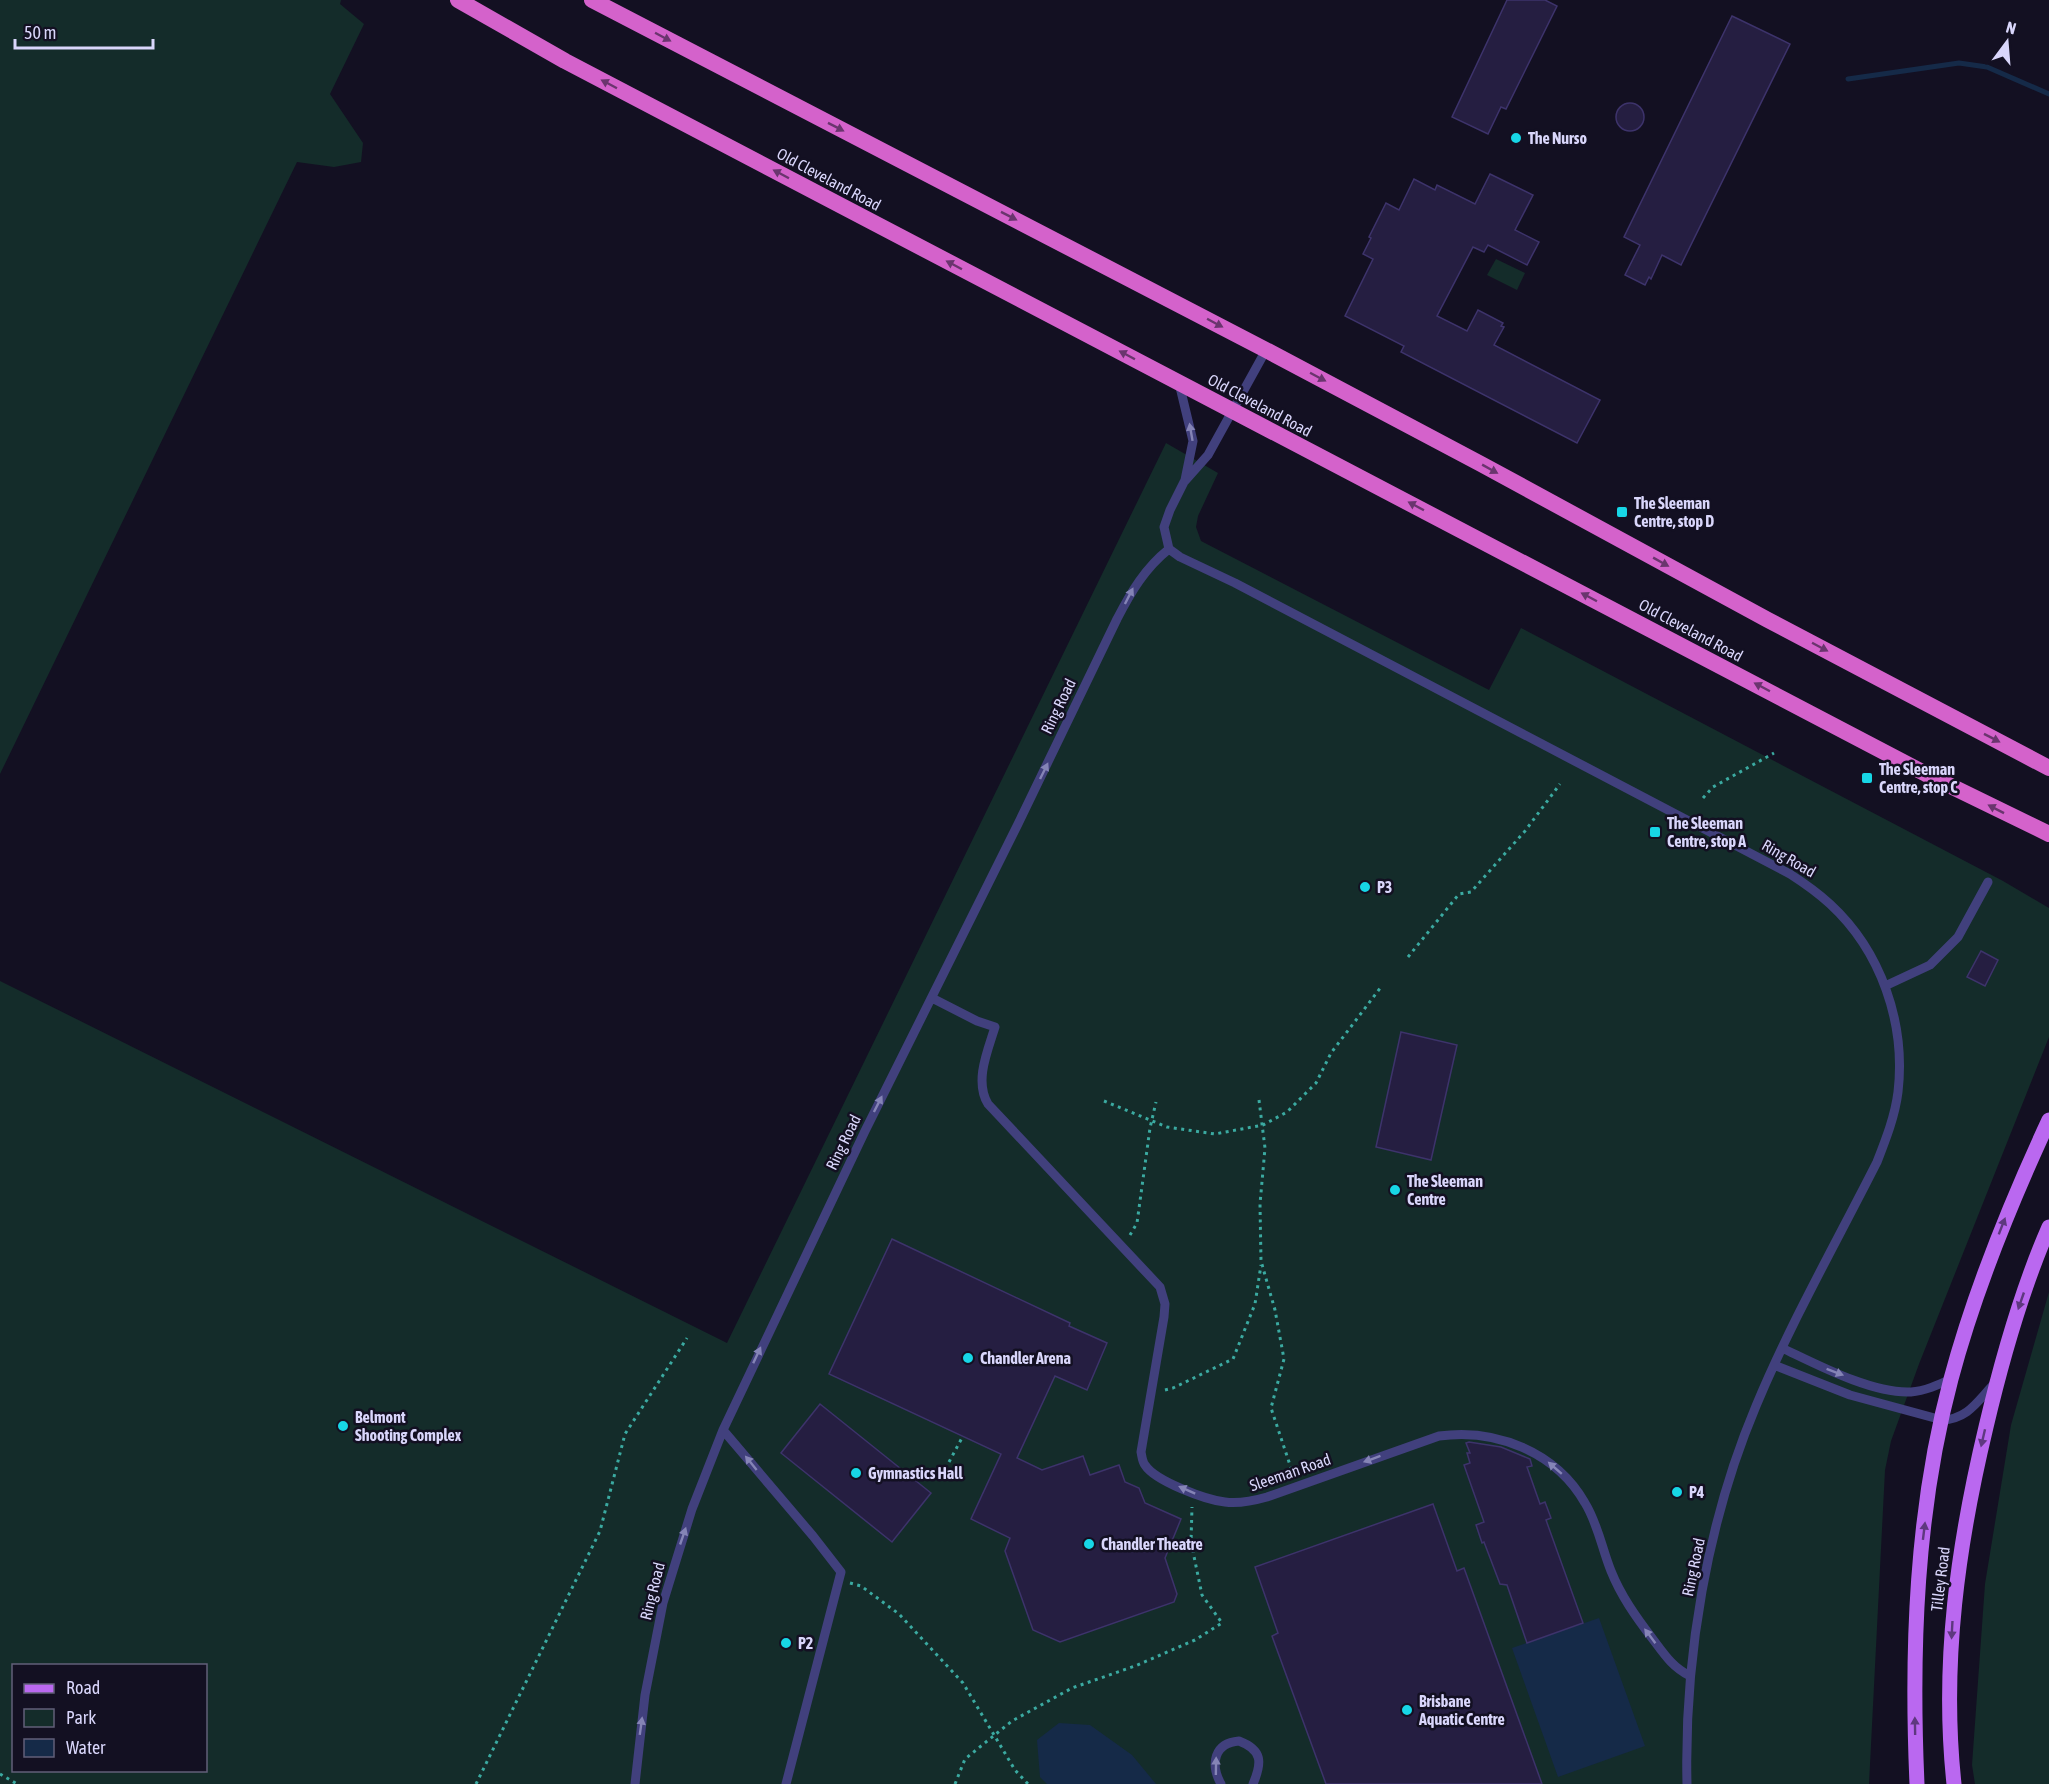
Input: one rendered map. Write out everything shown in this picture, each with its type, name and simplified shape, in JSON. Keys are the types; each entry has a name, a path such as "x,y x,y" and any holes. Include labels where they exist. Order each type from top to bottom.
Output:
{"highway":[{"name":"Old Cleveland Road","path":"458,0 564,61 1916,768 2049,834"},
{"path":"592,0 1266,350 1768,620 2049,767"}],"main road":[{"name":"Tilley Road","path":"1917,1784 1914,1707 1917,1589 1932,1471 1942,1420 1966,1328 1997,1239 2014,1194 2049,1120"},
{"name":"Tilley Road","path":"1954,1784 1949,1713 1953,1613 1965,1523 1997,1381 2029,1278 2049,1227"}],"lane":[{"path":"1184,482 1208,455 1266,350"},
{"path":"1169,549 1164,527 1184,482 1193,441 1179,382"},
{"name":"Ring Road","path":"637,1784 645,1695 663,1603 692,1509 723,1430 864,1131 932,998 1134,586 1169,549 1180,557 1235,583 1790,874 1831,905 1850,925 1872,958 1885,986 1898,1034 1900,1073 1893,1116 1877,1162 1773,1365 1743,1440 1717,1529 1698,1616 1690,1676 1687,1784"},
{"path":"1885,986 1930,965 1958,937 1988,882"},
{"name":"Sleeman Road","path":"932,998 977,1021 995,1027 982,1077 984,1098 1160,1287 1165,1304 1164,1317 1142,1442 1144,1465 1155,1475 1212,1500 1239,1503 1267,1497 1421,1441 1456,1434 1481,1435 1498,1439 1536,1454 1559,1470 1578,1491 1591,1514 1611,1570 1632,1612 1668,1661 1676,1669 1690,1676"},
{"path":"1782,1348 1828,1369 1901,1392 1920,1391 1951,1379"},
{"path":"1773,1365 1810,1382 1942,1420"},
{"name":"Tilley Road","path":"1942,1420 1953,1420 1968,1413 1997,1381"},
{"path":"723,1430 842,1572 786,1784"},
{"path":"1221,1784 1215,1773 1214,1764 1217,1753 1225,1745 1239,1741 1255,1750 1259,1757 1254,1784"}],"path":[{"path":"1703,798 1713,787 1774,753"},
{"path":"1408,957 1459,894 1471,892 1524,831 1560,784"},
{"path":"1104,1101 1167,1127 1215,1134 1263,1125 1287,1112 1316,1083 1331,1053 1381,987"},
{"path":"1152,1392 1173,1388 1233,1359 1255,1304 1261,1261 1260,1204 1265,1148 1259,1100"},
{"path":"1129,1237 1137,1223 1156,1102"},
{"path":"1261,1261 1275,1310 1284,1359 1271,1408 1298,1486"},
{"path":"476,1784 600,1531 626,1434 687,1338"},
{"path":"950,1462 963,1436"},
{"path":"955,1784 965,1759 1012,1721 1072,1688 1135,1666 1195,1640 1222,1623 1202,1595 1191,1542 1191,1510 1196,1494"},
{"path":"840,1581 861,1586 899,1614 963,1683 1015,1770 1028,1784"},
{"path":"0,1774 17,1784"}],"green space":[{"path":"0,0 341,0 340,4 364,24 330,94 363,143 361,162 334,167 297,162 0,774"},
{"path":"1496,259 1525,273 1517,290 1487,275"},
{"name":"The Sleeman Centre","path":"1166,443 1218,473 1198,516 1196,527 1201,541 1489,690 1521,628 2003,881 2049,908 2049,1037 1919,1364 1891,1441 1885,1470 1869,1784 0,1784 0,981 727,1343"},
{"path":"2049,1292 2049,1784 1975,1784 1972,1765 1985,1584 2011,1425"}],"water":[{"path":"1599,1618 1645,1746 1558,1777 1512,1648"},
{"path":"1059,1723 1090,1725 1132,1755 1156,1784 1047,1784 1040,1777 1037,1740"}],"building":[{"path":"1507,0 1545,0 1557,6 1506,109 1501,107 1488,134 1452,117"},
{"path":"1732,16 1790,44 1681,265 1662,255 1651,279 1649,277 1645,285 1625,275 1640,245 1624,237"},
{"path":"1630,103 1640,107 1644,117 1640,127 1630,131 1620,127 1616,117 1620,107"},
{"path":"1490,174 1533,195 1515,230 1539,242 1527,265 1488,245 1484,252 1473,247 1437,316 1467,331 1478,310 1503,323 1501,326 1504,327 1494,345 1600,400 1577,443 1401,352 1404,346 1345,316 1373,259 1363,254 1386,203 1399,210 1414,179 1435,190 1437,185 1475,204"},
{"path":"1981,951 1998,960 1985,986 1967,977"},
{"path":"1401,1032 1457,1045 1431,1160 1376,1147"},
{"path":"892,1239 1070,1323 1069,1326 1107,1343 1087,1390 1055,1376 1017,1458 1042,1470 1083,1456 1090,1475 1119,1465 1125,1482 1139,1488 1145,1503 1181,1519 1165,1558 1177,1594 1174,1602 1060,1642 1033,1630 1005,1551 1010,1538 971,1519 1001,1454 829,1374"},
{"name":"Gymnastics Hall","path":"820,1404 931,1493 892,1542 781,1453"},
{"path":"1466,1443 1501,1447 1530,1459 1532,1466 1527,1467 1540,1504 1545,1502 1551,1518 1546,1520 1583,1623 1527,1643 1507,1585 1500,1584 1476,1525 1484,1522 1464,1465 1470,1463 1467,1453 1470,1453"},
{"name":"Brisbane Aquatic Centre","path":"1433,1504 1457,1571 1464,1568 1542,1784 1326,1784 1272,1636 1278,1633 1255,1567"}],"waterway":[{"path":"1848,79 1959,63 1987,67 2049,94"}],"place":[{"name":"The Nurso","path":"1516,138"},
{"name":"The Sleeman Centre, stop D","path":"1622,512"},
{"name":"The Sleeman Centre, stop C","path":"1867,778"},
{"name":"The Sleeman Centre, stop A","path":"1655,832"},
{"name":"P3","path":"1365,887"},
{"name":"The Sleeman Centre","path":"1395,1190"},
{"name":"Chandler Arena","path":"968,1358"},
{"name":"Belmont Shooting Complex","path":"343,1426"},
{"name":"Gymnastics Hall","path":"856,1473"},
{"name":"P4","path":"1677,1492"},
{"name":"Chandler Theatre","path":"1089,1544"},
{"name":"P2","path":"786,1643"},
{"name":"Brisbane Aquatic Centre","path":"1407,1710"}]}
